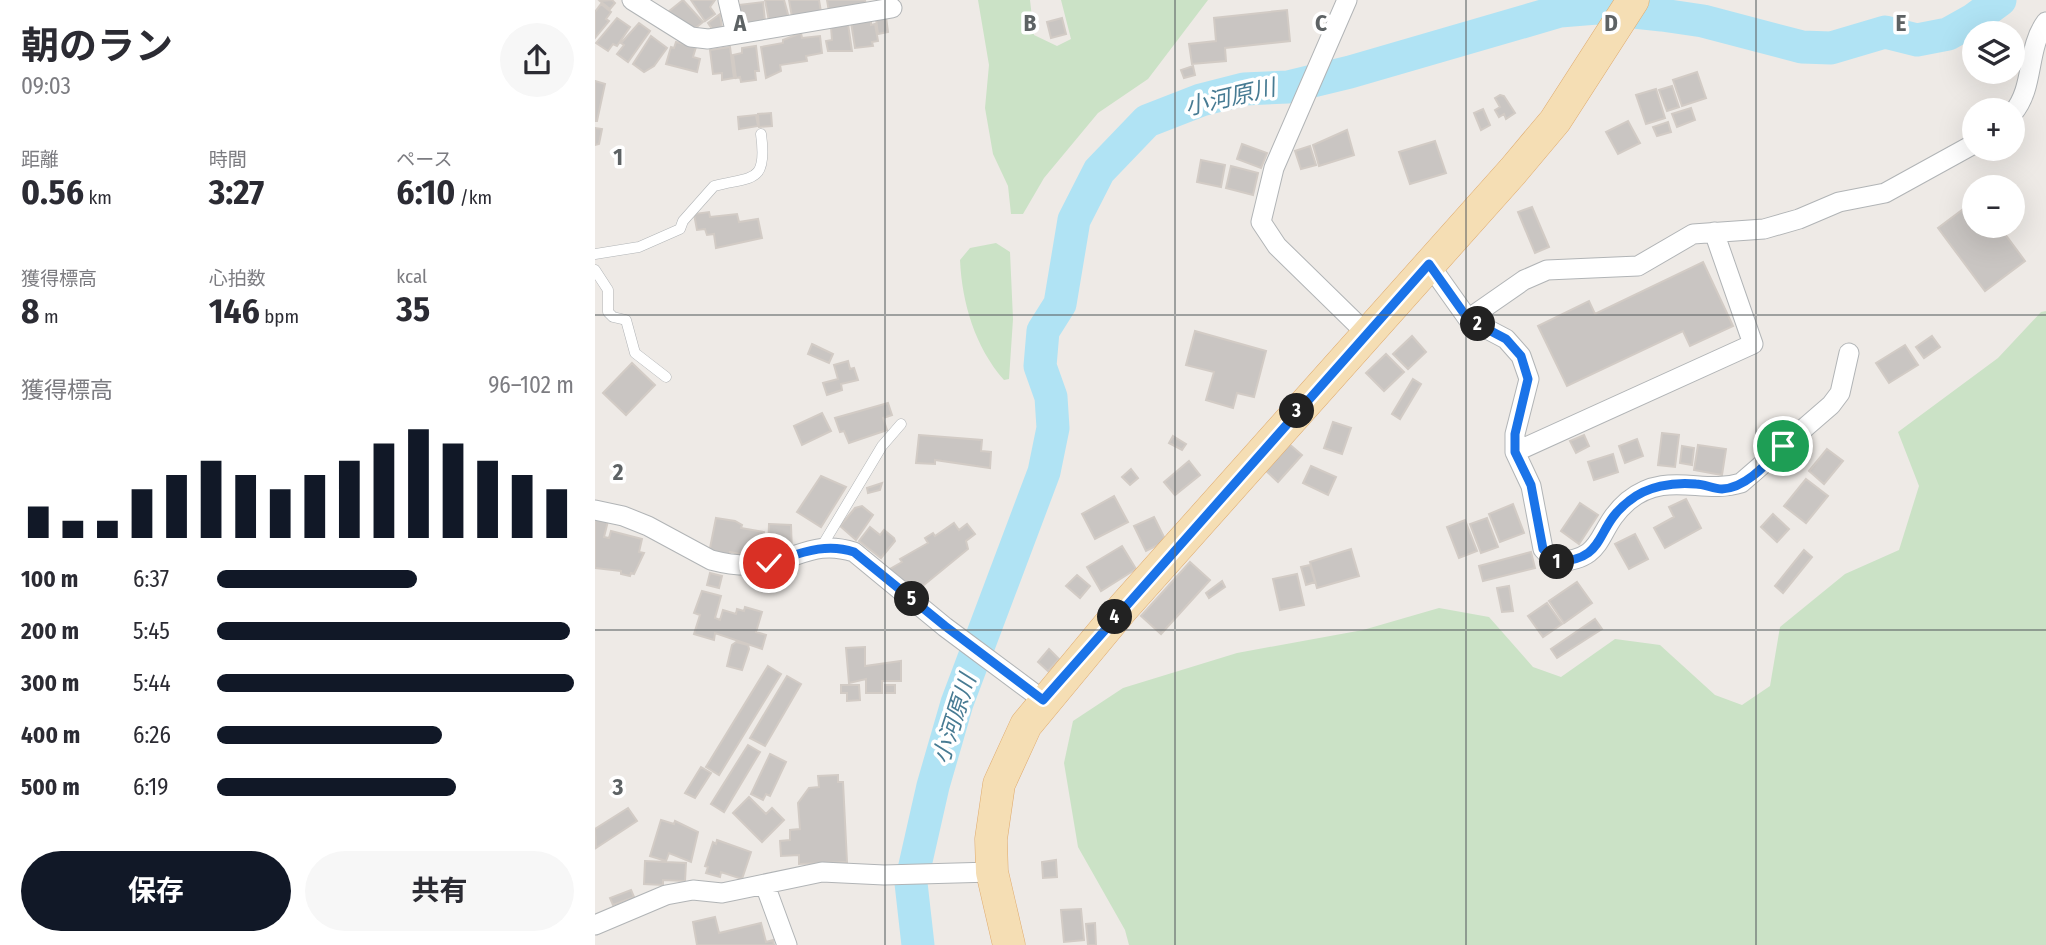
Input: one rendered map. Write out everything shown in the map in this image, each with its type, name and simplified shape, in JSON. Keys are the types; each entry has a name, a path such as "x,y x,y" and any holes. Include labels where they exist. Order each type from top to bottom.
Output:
{"main road":[{"path":"1009,945 992,872 991,839 999,784 1011,752 1043,700 1555,121 1633,0"}],"street":[{"path":"632,0 691,37 709,39 892,8"},
{"path":"728,0 736,34"},
{"path":"1347,0 1274,168 1261,222 1277,246 1366,333"},
{"path":"2024,98 2036,41 2046,22"},
{"path":"1468,319 1524,280 1547,270 1638,266 1693,234 1764,229 1798,219 1839,202 1885,193 1962,151"},
{"path":"1515,452 1753,344 1714,232"},
{"path":"1429,264 1468,319 1506,339 1521,356 1528,379 1515,434 1515,452 1531,485 1543,549 1555,562 1577,562 1590,554 1609,522 1629,500 1669,482 1723,489 1741,483 1831,405 1840,393 1849,353"},
{"path":"595,510 623,516 711,560 727,564 769,563 822,547 838,547 854,552 945,626 1043,700"},
{"path":"595,925 666,895 693,890 722,893 822,872 884,875 992,872"},
{"path":"765,885 787,945"}],"lane":[{"path":"595,254 639,247 680,229 683,221 714,186 748,181 754,177 763,159 761,134"},
{"path":"595,270 608,290 607,312 613,317 626,320 635,354 666,377"},
{"path":"822,547 882,446 901,424"}],"green space":[{"path":"978,0 1030,0 1034,35 1057,46 1071,39 1061,0 1208,0 1148,79 1098,113 1044,178 1023,214 1011,214 1008,186 993,154 985,108 989,65"},
{"path":"996,243 1010,252 1013,319 1009,379 1004,380 985,353 972,324 960,260 970,248"},
{"path":"2046,311 2046,945 1129,945 1125,930 1078,847 1064,763 1073,721 1123,688 1237,653 1363,630 1439,608 1489,617 1533,667 1561,677 1615,639 1660,645 1715,695 1742,705 1770,686 1780,627 1845,574 1899,550 1919,486 1898,432 1998,358 2041,312"}],"building":[{"path":"612,0 615,3 610,9 600,1"},
{"path":"683,0 703,22 692,31 668,12"},
{"path":"691,0 715,0 710,7 715,14 705,21"},
{"path":"765,0 784,0 789,18 769,21"},
{"path":"789,0 819,0 821,12 792,17"},
{"path":"827,0 865,0 866,7 829,12"},
{"path":"763,2 765,21 742,28 738,5"},
{"path":"601,4 611,12 606,19 609,21 595,38 595,12"},
{"path":"1287,10 1290,41 1225,48 1226,61 1192,64 1189,44 1216,41 1214,18"},
{"path":"720,14 722,28 715,33 708,23"},
{"path":"886,17 888,32 878,34 876,19"},
{"path":"617,18 630,27 617,46 613,44 608,51 596,43"},
{"path":"1062,18 1066,34 1051,38 1047,22"},
{"path":"871,19 871,25 875,24 878,41 872,42 873,46 855,48 851,22"},
{"path":"639,23 650,31 628,62 617,54 624,45 621,43"},
{"path":"848,24 852,51 828,51 826,41 832,40 831,27"},
{"path":"801,33 802,38 820,36 822,53 806,56 807,61 780,65 781,71 766,78 761,47 783,43 783,40"},
{"path":"651,36 667,48 654,66 644,72 633,64"},
{"path":"676,42 696,47 693,57 700,59 697,72 666,64 671,47 674,48"},
{"path":"756,46 759,71 755,71 756,80 741,82 740,77 736,78 733,55 742,53 742,48"},
{"path":"730,47 734,78 722,80 722,73 713,74 710,50"},
{"path":"1193,66 1195,75 1184,78 1181,70"},
{"path":"1697,72 1706,98 1682,106 1673,80"},
{"path":"595,81 605,84 597,121 595,121"},
{"path":"1672,86 1679,107 1667,111 1659,90"},
{"path":"1656,89 1665,118 1646,124 1636,95"},
{"path":"1504,96 1515,113 1506,119 1504,114 1499,117 1495,110 1500,107 1495,98"},
{"path":"1691,108 1695,120 1677,127 1672,114"},
{"path":"1483,109 1490,125 1481,130 1474,113"},
{"path":"771,113 772,126 759,127 758,114"},
{"path":"756,115 758,126 739,129 738,117"},
{"path":"1628,121 1640,143 1618,154 1606,132"},
{"path":"1668,122 1671,132 1657,136 1653,127"},
{"path":"595,128 602,129 599,144 595,145"},
{"path":"1347,130 1354,155 1319,166 1313,145"},
{"path":"1435,141 1446,173 1410,184 1399,152"},
{"path":"1242,144 1267,153 1261,168 1237,159"},
{"path":"1310,146 1316,165 1301,169 1295,151"},
{"path":"1201,160 1225,165 1221,187 1197,182"},
{"path":"1231,166 1258,173 1253,195 1226,188"},
{"path":"1532,207 1549,247 1535,253 1518,212"},
{"path":"1962,210 1962,238 2008,238 2025,261 1985,291 1938,228"},
{"path":"709,212 710,217 737,214 739,222 758,219 762,238 716,248 714,234 707,235 705,229 697,230 694,214"},
{"path":"1703,262 1733,326 1690,346 1683,331 1567,386 1538,326 1589,301 1595,314"},
{"path":"1195,331 1266,351 1254,397 1237,393 1233,408 1206,400 1214,372 1186,365"},
{"path":"1412,336 1426,352 1408,369 1393,354"},
{"path":"1932,336 1940,347 1924,358 1916,347"},
{"path":"812,344 833,354 829,363 808,354"},
{"path":"1905,345 1918,365 1889,383 1876,363"},
{"path":"1386,354 1404,372 1384,391 1366,373"},
{"path":"848,361 858,380 841,384 842,390 827,395 823,383 838,379 834,365"},
{"path":"632,363 655,385 626,415 603,393"},
{"path":"1413,379 1421,384 1400,419 1392,414"},
{"path":"888,403 892,415 883,418 887,430 849,443 844,431 840,432 835,418"},
{"path":"822,413 831,431 802,445 794,426"},
{"path":"1769,421 1778,430 1766,443 1757,434"},
{"path":"1333,422 1351,428 1342,454 1324,448"},
{"path":"1662,433 1679,435 1675,467 1658,465"},
{"path":"919,435 982,440 981,451 991,452 990,468 935,460 935,464 916,463"},
{"path":"1584,435 1589,446 1576,453 1570,441"},
{"path":"1173,436 1186,444 1182,450 1169,443"},
{"path":"1637,439 1643,456 1625,463 1619,446"},
{"path":"1288,443 1302,455 1278,482 1264,469"},
{"path":"1698,445 1726,449 1722,475 1694,470"},
{"path":"1682,446 1694,448 1692,465 1680,463"},
{"path":"1827,449 1843,461 1824,484 1809,471"},
{"path":"1613,454 1618,472 1594,480 1588,462"},
{"path":"1189,461 1200,475 1175,495 1164,482"},
{"path":"1311,466 1336,477 1328,495 1303,483"},
{"path":"1131,469 1138,478 1130,485 1122,477"},
{"path":"821,476 846,487 821,527 797,512"},
{"path":"1806,479 1828,496 1806,523 1784,506"},
{"path":"882,483 880,490 868,493 867,488"},
{"path":"1114,496 1128,522 1095,539 1082,514"},
{"path":"1686,499 1701,528 1665,548 1654,528 1674,517 1669,507"},
{"path":"1580,503 1598,515 1579,544 1561,531"},
{"path":"1513,504 1524,533 1500,542 1489,514"},
{"path":"862,506 873,515 856,540 840,526 855,508"},
{"path":"1773,514 1789,529 1777,542 1761,527"},
{"path":"595,517 608,521 604,537 609,538 611,531 642,539 639,552 644,553 634,574 631,573 630,576 621,574 621,571 595,568"},
{"path":"1154,517 1166,541 1146,551 1134,526"},
{"path":"716,518 735,521 742,525 741,528 764,532 760,551 746,549 745,555 730,552 729,557 709,553"},
{"path":"1487,518 1498,547 1481,553 1470,524"},
{"path":"1465,520 1477,551 1459,558 1447,527"},
{"path":"954,523 959,530 967,524 975,534 966,541 968,549 913,594 890,569 902,562 900,559 928,543 925,538 933,533 935,536"},
{"path":"769,524 791,525 792,553 768,551"},
{"path":"870,527 880,535 884,530 894,538 895,541 881,558 859,541"},
{"path":"1635,534 1648,559 1629,569 1615,544"},
{"path":"1122,546 1136,569 1101,591 1087,567"},
{"path":"1351,549 1359,576 1317,588 1310,562"},
{"path":"1804,550 1812,557 1783,593 1775,586"},
{"path":"1531,552 1535,568 1483,581 1479,566"},
{"path":"1190,562 1210,580 1161,634 1141,616"},
{"path":"1310,565 1315,582 1306,585 1301,567"},
{"path":"710,573 722,576 719,588 707,585"},
{"path":"1297,574 1304,605 1280,610 1273,579"},
{"path":"1077,575 1090,586 1080,598 1066,586"},
{"path":"1222,581 1225,587 1209,598 1206,593"},
{"path":"1577,582 1592,603 1564,623 1549,601"},
{"path":"1509,586 1513,611 1502,612 1497,588"},
{"path":"702,591 721,596 715,618 720,620 723,610 736,614 737,609 744,611 745,607 762,612 756,632 766,635 762,649 715,633 714,640 694,634 700,615 694,613"},
{"path":"1547,603 1562,624 1543,637 1528,616"},
{"path":"1595,619 1602,629 1557,658 1551,649"},
{"path":"736,642 748,645 749,649 742,670 727,666 732,645"},
{"path":"865,647 865,666 901,661 901,681 882,681 882,693 866,693 866,679 849,683 846,648"},
{"path":"1049,649 1059,659 1048,671 1038,662"},
{"path":"768,666 781,674 719,775 706,767"},
{"path":"787,676 801,684 765,746 750,738"},
{"path":"841,685 859,685 860,700 847,701 847,693 841,693"},
{"path":"885,685 895,685 895,693 885,693"},
{"path":"748,745 760,752 724,812 711,804"},
{"path":"770,754 786,762 770,796 766,794 763,800 751,794"},
{"path":"701,767 711,773 695,798 685,793"},
{"path":"838,775 838,782 843,782 847,862 799,864 799,855 781,856 780,841 790,840 790,830 800,829 798,803 809,788 819,787 818,776"},
{"path":"749,797 766,814 772,808 784,820 762,842 733,813"},
{"path":"628,808 637,821 596,848 595,829"},
{"path":"661,820 674,824 675,821 698,832 691,862 669,853 666,861 650,856"},
{"path":"717,840 751,852 742,879 721,872 720,877 706,873 708,867 705,866 713,842 716,844"},
{"path":"1056,860 1057,877 1043,878 1042,862"},
{"path":"645,861 686,863 685,881 663,880 663,885 644,884"},
{"path":"631,890 634,897 613,905 610,898"},
{"path":"1081,909 1084,940 1064,942 1061,910"},
{"path":"715,917 719,933 761,923 766,942 773,940 774,945 697,945 693,922"},
{"path":"1095,923 1096,945 1088,945 1086,924"}],"waterway":[{"name":"小河原川","path":"918,945 911,883 933,786 957,703 1044,472 1053,428 1051,397 1040,366 1043,331 1060,304 1074,220 1099,171 1147,121 1201,100 1244,89 1288,87 1350,72 1560,11 1597,8 1662,15 1703,21 1802,47 1831,48 1885,32 1917,40 1948,34 2000,0"}],"route":[{"path":"769,563 822,547 838,547 854,552 945,626 1043,700 1429,264 1468,319 1506,339 1521,356 1528,379 1515,434 1515,452 1531,485 1543,549 1555,562 1577,562 1590,554 1609,522 1629,500 1669,482 1723,489 1741,483 1759,470 1783,446"}]}
